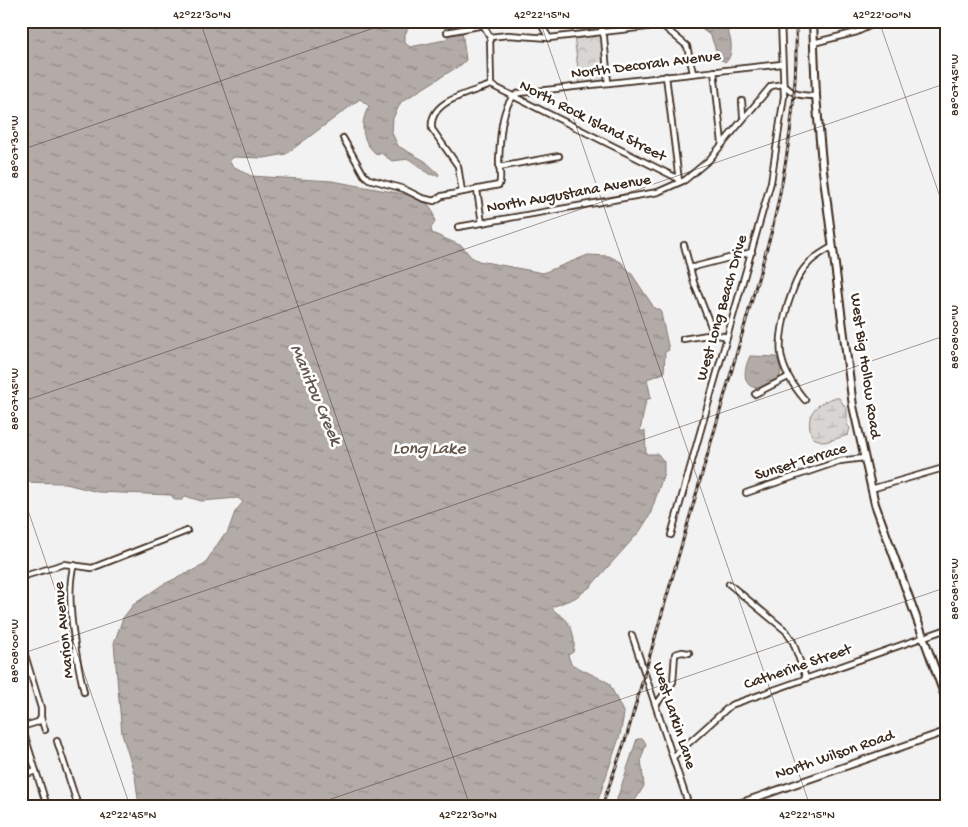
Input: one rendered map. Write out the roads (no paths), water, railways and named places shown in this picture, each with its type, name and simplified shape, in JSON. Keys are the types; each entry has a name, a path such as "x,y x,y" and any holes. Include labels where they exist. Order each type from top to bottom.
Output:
{"main road":[{"name":"West Big Hollow Road","path":"813,21 816,96 853,406 872,490 947,702"}],"street":[{"path":"538,21 550,38"},
{"path":"599,21 608,83"},
{"path":"657,21 687,46 693,73"},
{"name":"West Long Beach Drive","path":"671,535 771,182 784,96 782,84 781,21"},
{"path":"813,42 857,32 880,21"},
{"path":"447,32 483,23 490,37 491,85 443,104 432,123 432,129 458,166 462,192"},
{"path":"490,37 508,35 550,38 664,25"},
{"name":"North Decorah Avenue","path":"513,96 666,76 782,64"},
{"path":"714,71 722,143"},
{"path":"666,76 680,182"},
{"path":"782,84 798,96 816,96"},
{"name":"North Augustana Avenue","path":"458,227 642,195 680,182 703,165 767,88 782,84"},
{"name":"North Rock Island Street","path":"491,85 675,177 680,182"},
{"path":"343,138 364,175 372,182 404,189 430,202 442,196 499,184 501,127 513,96"},
{"path":"742,101 743,116"},
{"path":"499,167 559,156"},
{"path":"477,190 482,223"},
{"path":"684,245 690,268 714,334"},
{"path":"805,400 788,377 779,340 796,281 806,265 833,246"},
{"path":"690,268 752,252"},
{"path":"683,340 714,334 727,337"},
{"path":"755,394 788,377"},
{"name":"Sunset Terrace","path":"746,493 840,461 864,458"},
{"path":"872,490 947,467"},
{"path":"21,577 59,564 92,568 187,531"},
{"name":"Marion Avenue","path":"74,565 71,575 71,596 84,692"},
{"path":"729,584 786,631 793,642 806,678"},
{"name":"Catherine Street","path":"673,757 731,705 947,629"},
{"name":"West Larkin Lane","path":"632,635 689,806"},
{"path":"21,642 42,708 41,718 45,730"},
{"path":"656,705 673,682 675,654 689,653"},
{"path":"41,718 38,722 21,727 47,806"},
{"name":"North Wilson Road","path":"732,806 947,732"},
{"path":"57,742 78,806"},
{"path":"21,776 36,771"}],"water":[{"name":"Long Lake","path":"21,21 412,21 405,34 405,43 410,47 445,40 451,33 462,31 466,60 401,102 393,118 392,133 398,146 425,161 439,174 438,176 429,174 409,159 392,161 381,153 378,155 372,150 363,132 364,119 369,106 360,99 286,154 264,158 234,157 229,161 233,166 251,176 332,181 409,195 428,204 433,211 435,222 431,228 432,233 462,246 471,257 479,261 543,273 588,255 609,256 621,262 631,273 655,309 660,309 669,350 665,352 664,373 647,379 651,398 646,400 640,431 645,431 646,454 658,454 664,462 664,473 650,515 640,531 590,587 575,598 552,607 569,624 572,632 574,648 573,652 568,655 571,664 609,683 624,714 620,735 596,806 139,806 135,776 122,734 114,643 123,618 133,605 162,585 204,565 223,536 227,534 235,512 243,502 238,498 201,501 185,496 182,500 175,500 171,495 98,492 62,483 21,482"},
{"path":"691,21 716,21 725,27 731,46 731,52 726,62 719,59 711,36"},
{"path":"750,356 777,357 781,371 779,379 762,387 755,388 750,386 746,381 745,375"},
{"path":"637,739 643,739 646,744 641,759 644,786 636,799 627,805 618,804 617,799"}],"railway":[{"path":"602,806 627,735 772,230 783,179 791,127 794,100 796,21"}],"water label":[{"name":"Manitou Creek","path":"315,395"}]}
